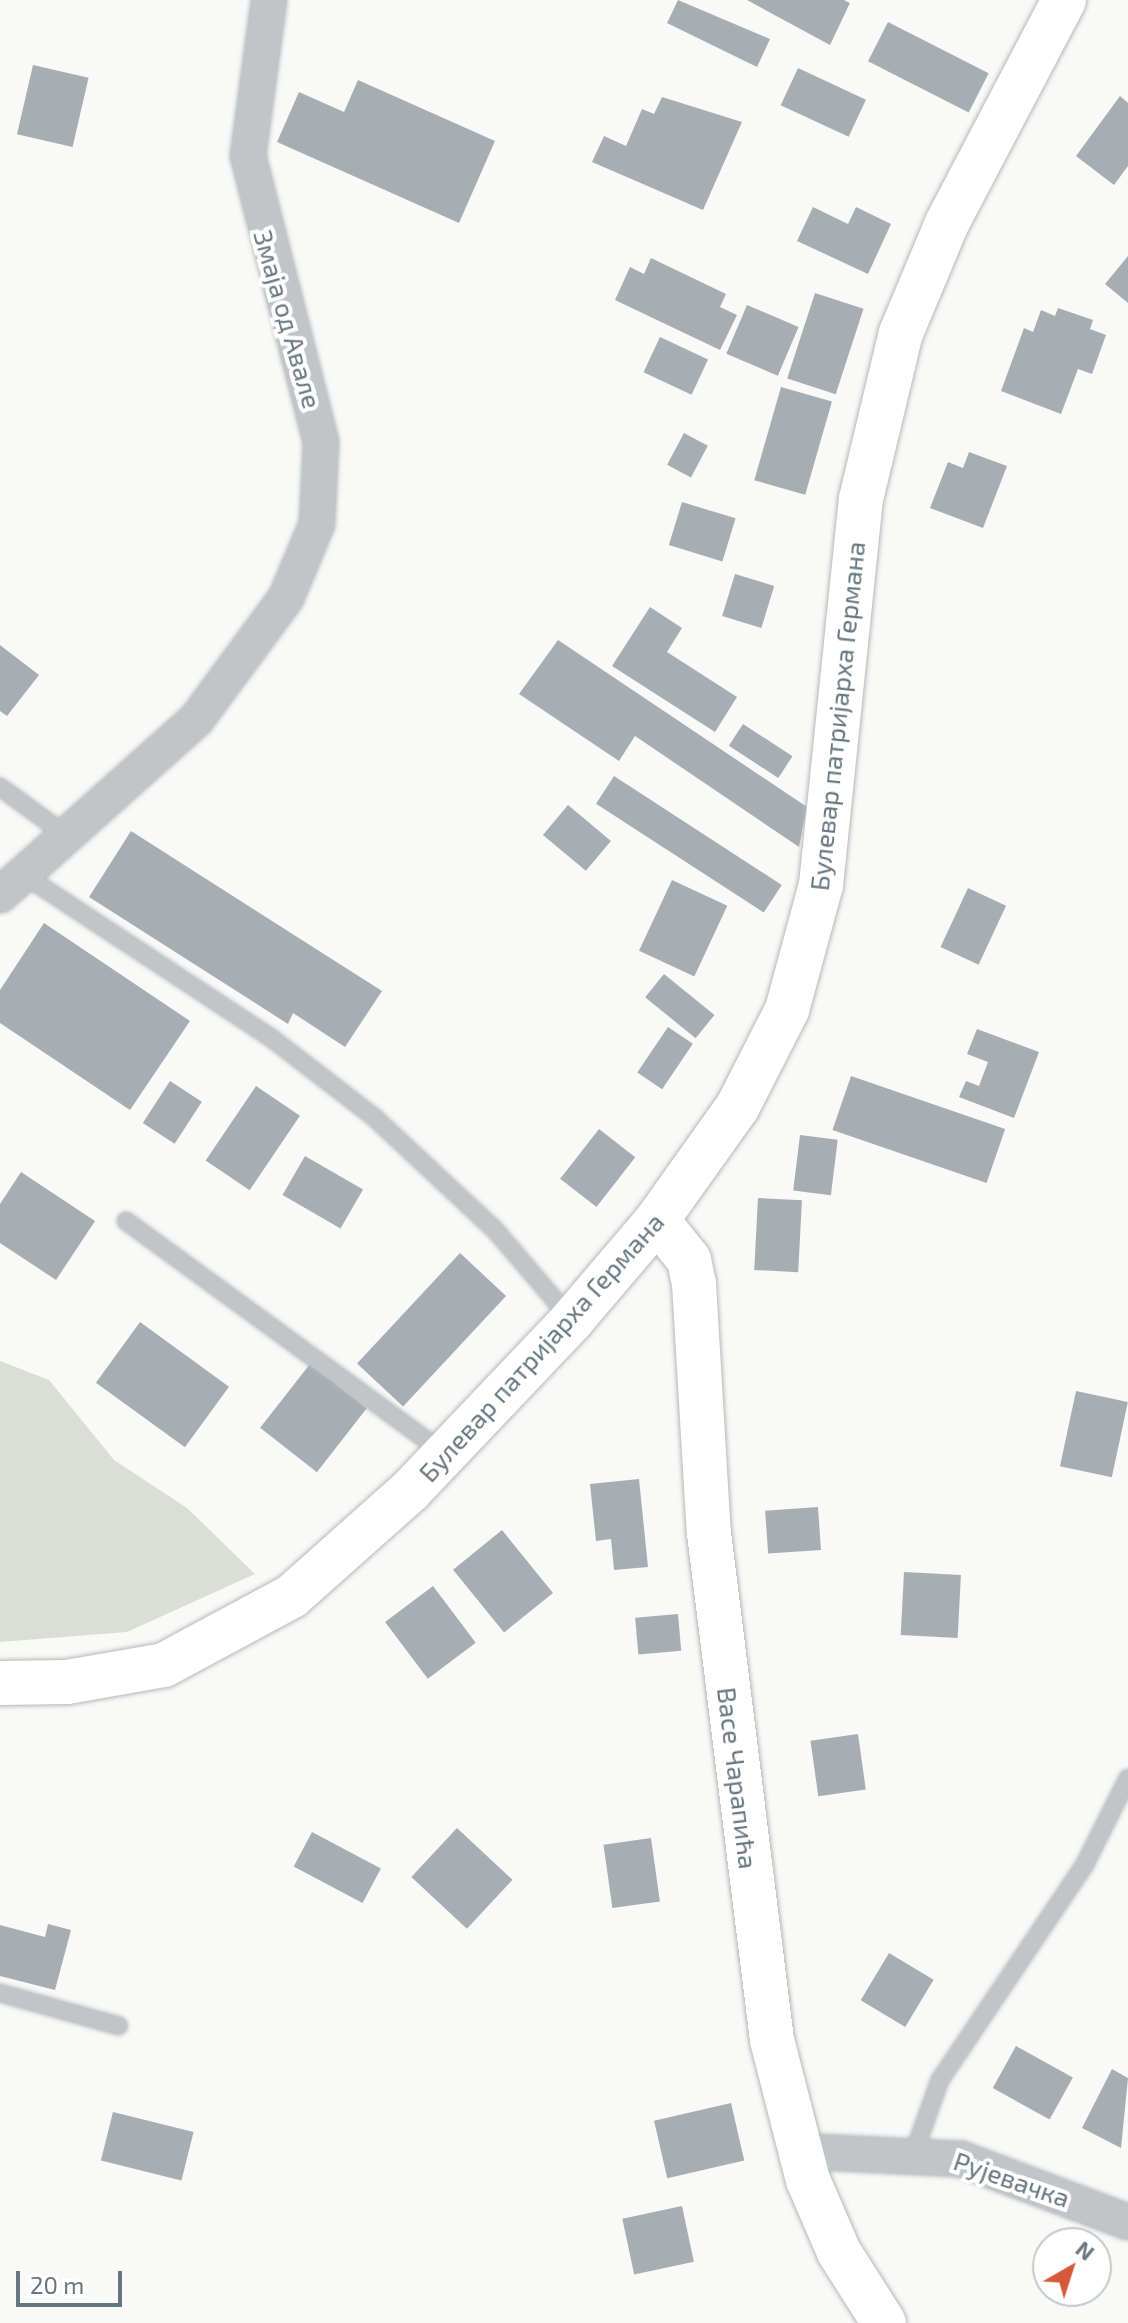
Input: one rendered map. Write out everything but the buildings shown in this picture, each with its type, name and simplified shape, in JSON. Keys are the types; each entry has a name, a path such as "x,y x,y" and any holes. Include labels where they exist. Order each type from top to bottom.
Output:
{"main road":[{"name":"Булевар патријарха Германа","path":"0,1683 137,1673 209,1646 329,1566 447,1455 572,1320 657,1220 738,1106 787,1010 821,885 861,499 887,384 947,223 1064,0"},
{"name":"Васе Чарапића","path":"657,1220 689,1260 694,1284 709,1533 731,1731 772,2040 797,2151 839,2252 884,2323"}],"street":[{"name":"Змаја од Авале","path":"13,886 70,838 196,720 286,598 317,524 321,442 248,156 269,0"},
{"name":"Рујевачка","path":"797,2151 912,2158 945,2155 990,2167 1128,2222"}],"lane":[{"path":"0,787 70,838"},
{"path":"13,886 270,1037 375,1118 495,1230 572,1320"},
{"path":"126,1221 447,1455"},
{"path":"912,2158 940,2080 1068,1892 1128,1778"},
{"path":"0,1993 119,2026"}],"shaded area":[{"path":"0,1361 49,1380 114,1460 187,1508 255,1574 127,1632 0,1642"}]}
